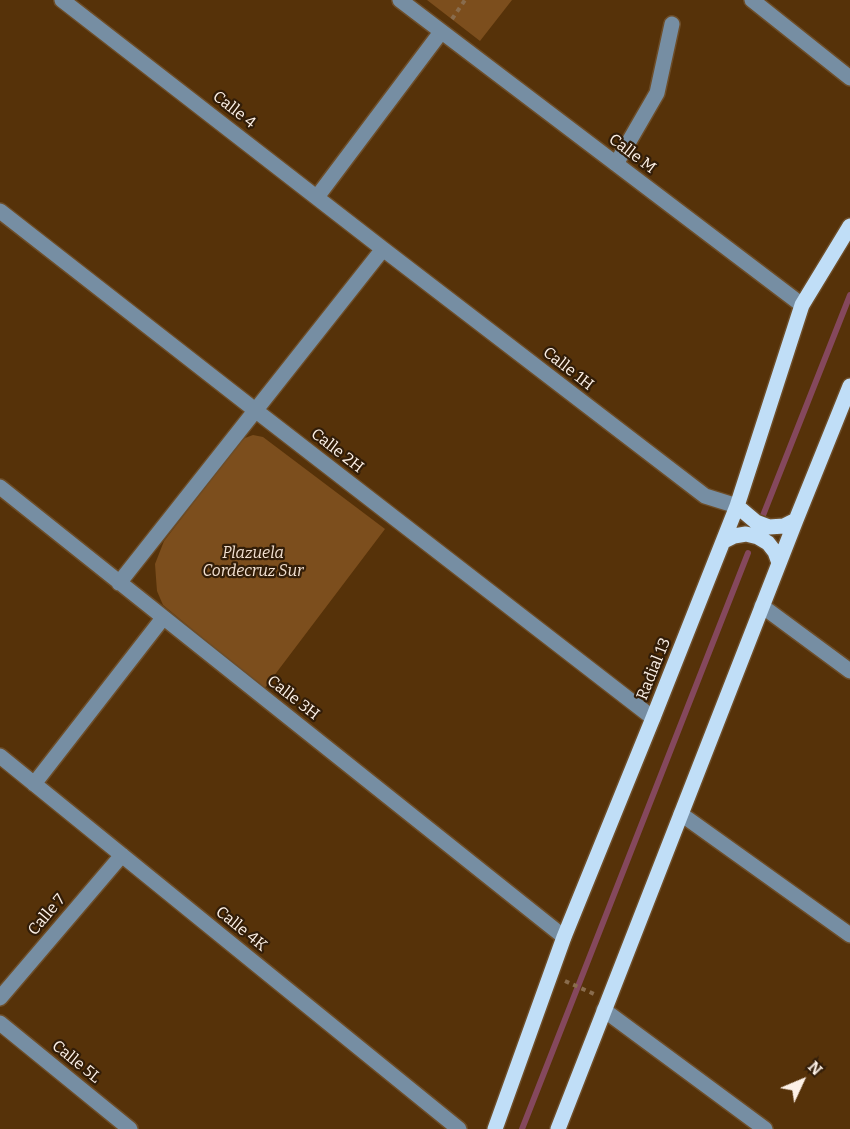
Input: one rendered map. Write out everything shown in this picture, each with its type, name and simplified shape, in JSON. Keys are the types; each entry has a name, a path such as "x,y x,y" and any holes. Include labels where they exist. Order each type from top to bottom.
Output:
{"main road":[{"name":"Radial 13","path":"495,1129 564,937 724,541 802,305 850,226"},
{"path":"558,1129 796,520 845,413 850,386"},
{"path":"737,506 756,522 769,527 784,526 796,520"},
{"path":"724,541 746,534 758,537 768,543 779,563"}],"street":[{"name":"Calle 4","path":"62,0 382,249"},
{"name":"Calle M","path":"400,0 802,305"},
{"path":"752,0 850,78"},
{"path":"616,164 657,93 672,24"},
{"path":"317,197 441,32"},
{"name":"Calle 2H","path":"0,211 653,718"},
{"path":"119,583 382,249"},
{"name":"Calle 1H","path":"382,249 705,496 737,506"},
{"name":"Calle 3H","path":"0,487 564,937"},
{"path":"762,606 850,671"},
{"path":"34,784 163,618"},
{"name":"Calle 4K","path":"0,756 459,1129"},
{"path":"681,814 850,935"},
{"name":"Calle 7","path":"0,998 122,855"},
{"path":"604,1010 765,1129"},
{"name":"Calle 5L","path":"0,1023 130,1129"}],"path":[{"path":"441,32 465,0"},
{"path":"574,985 590,992"}],"green space":[{"path":"427,0 512,0 480,41"},
{"name":"Plazuela Cordecruz Sur","path":"253,435 263,437 385,529 264,689 163,605 157,591 155,564 164,541 237,446 245,438"}],"waterway":[{"path":"760,523 850,295"},
{"path":"522,1129 748,553"}]}
